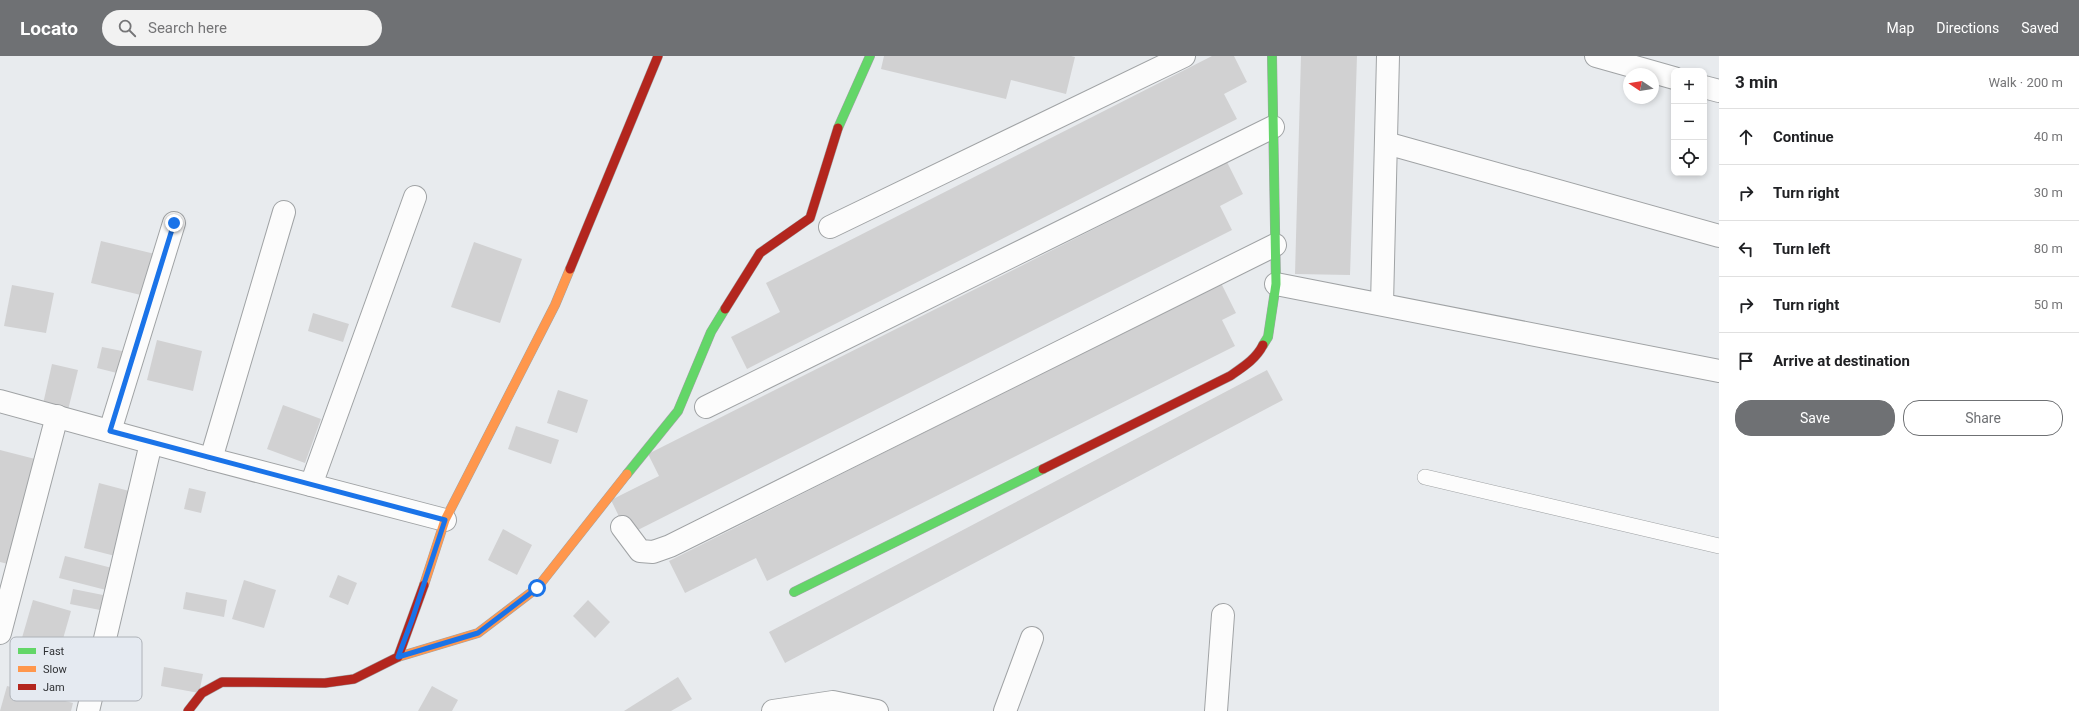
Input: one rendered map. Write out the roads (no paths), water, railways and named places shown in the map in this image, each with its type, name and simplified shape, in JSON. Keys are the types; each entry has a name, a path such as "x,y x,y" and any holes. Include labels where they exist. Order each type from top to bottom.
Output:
{"street":[{"path":"398,657 412,620 445,520 555,305 658,56"},
{"path":"188,711 194,701 206,688 222,682 325,683 354,678 398,657 478,633 537,588 586,524 678,411 711,332 760,253 810,218 839,126 870,56"},
{"path":"830,227 1184,56"},
{"path":"794,592 1235,373 1259,353 1268,337 1276,284 1272,56"},
{"path":"1382,304 1388,56"},
{"path":"1596,56 1671,77"},
{"path":"1707,88 1719,91"},
{"path":"706,407 1273,127"},
{"path":"1386,143 1719,236"},
{"path":"311,485 415,197"},
{"path":"211,459 284,212"},
{"path":"110,431 174,223"},
{"path":"622,527 640,551 653,552 670,546 1275,245"},
{"path":"1276,284 1719,371"},
{"path":"0,401 151,443 445,520"},
{"path":"0,633 57,416"},
{"path":"105,637 151,443"},
{"path":"1216,711 1223,615"},
{"path":"1005,711 1032,638"},
{"path":"88,711 90,701"},
{"path":"773,711 832,706 877,711"}],"lane":[{"path":"1425,477 1719,546"}]}
